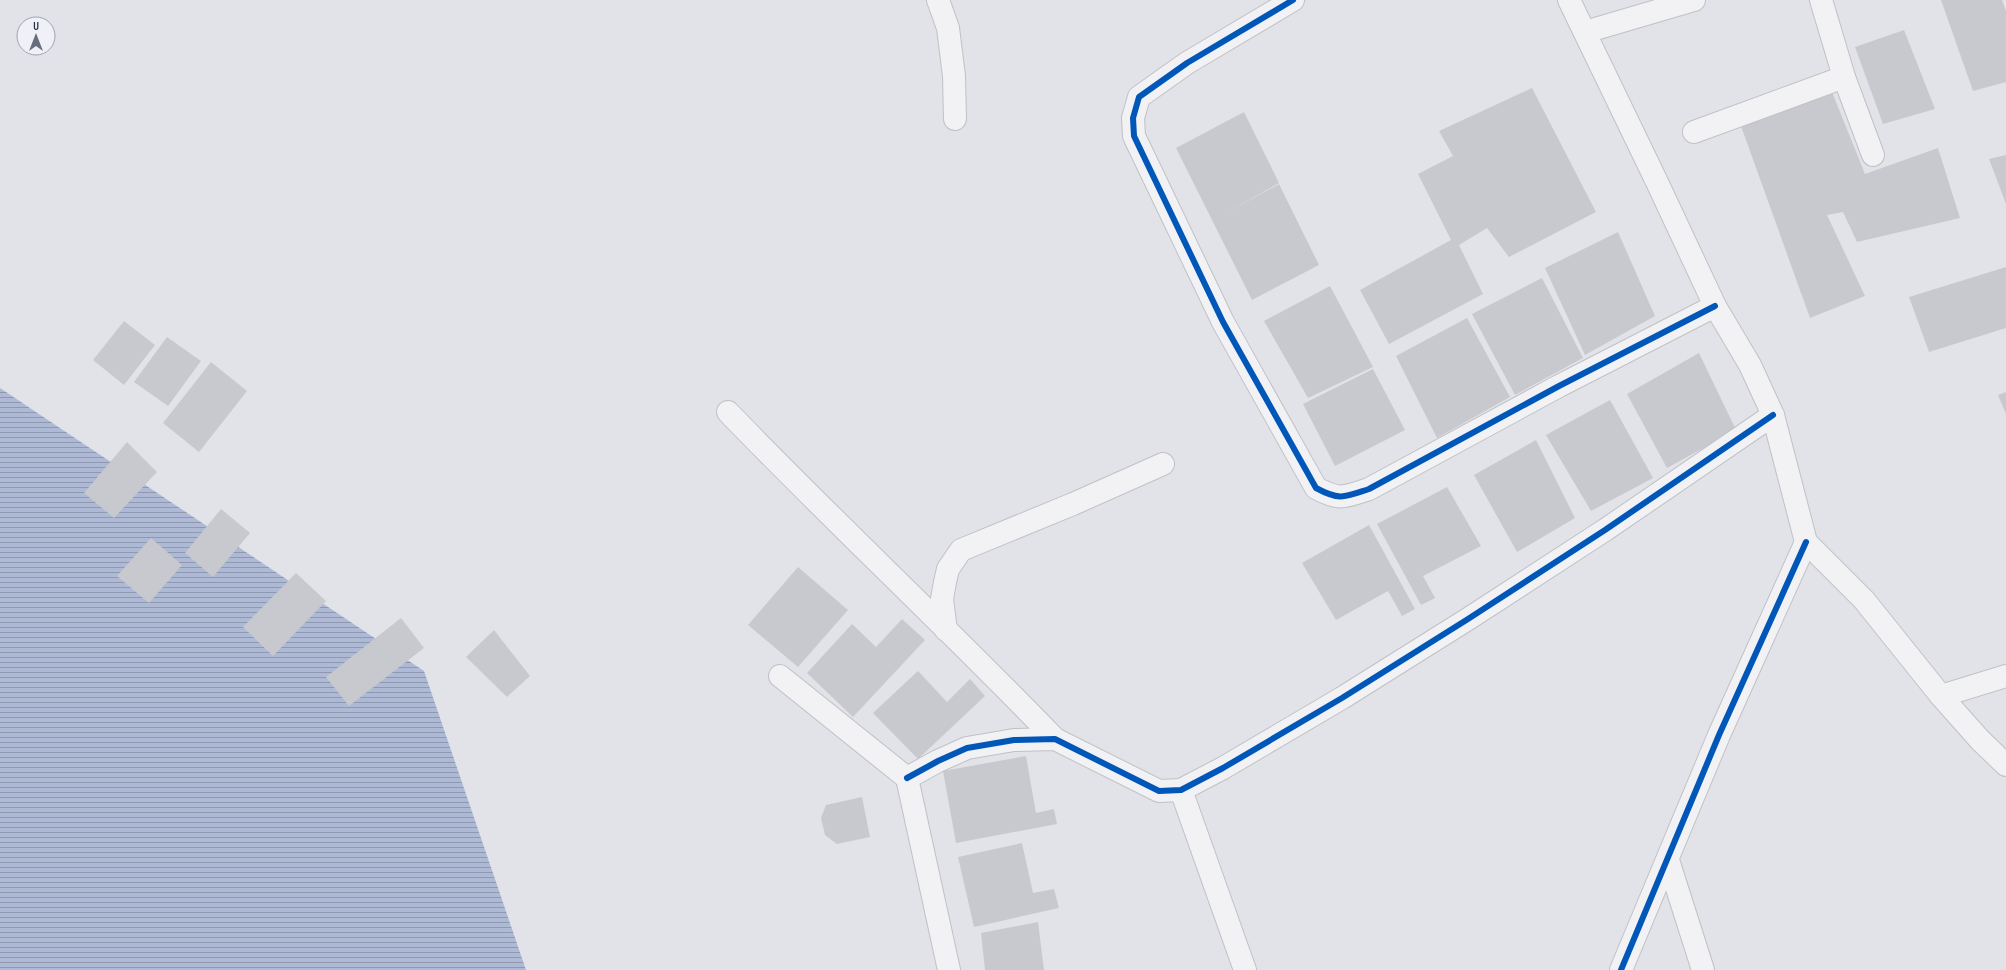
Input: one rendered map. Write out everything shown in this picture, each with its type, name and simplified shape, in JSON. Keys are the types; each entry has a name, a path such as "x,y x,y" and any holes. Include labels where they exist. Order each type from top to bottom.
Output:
{"street":[{"path":"938,0 948,28 954,76 955,119"},
{"path":"1292,0 1187,63 1139,97 1133,118 1134,136 1223,322 1316,488 1330,496 1344,497 1369,488 1560,386 1715,306"},
{"path":"1569,0 1715,306 1750,365 1773,415 1806,542 1864,600 1942,696 1980,740 2006,765"},
{"path":"1585,32 1694,0"},
{"path":"1821,0 1844,77 1873,155"},
{"path":"1694,132 1844,77"},
{"path":"728,412 800,488 1002,684 1055,739 1159,791 1181,790 1223,768 1342,698 1468,619 1605,530 1773,415"},
{"path":"946,630 942,600 945,582 948,569 961,550 1073,504 1163,464"},
{"path":"1621,970 1719,735 1806,542"},
{"path":"780,676 908,778 949,970"},
{"path":"1942,696 2006,676"},
{"path":"908,778 938,761 967,748 1014,740 1055,739"},
{"path":"1181,790 1246,970"},
{"path":"1668,860 1703,970"}],"water":[{"path":"0,388 424,671 526,970 0,970"}],"building":[{"path":"1941,0 2002,0 2006,11 2006,82 1973,91"},
{"path":"1904,30 1935,109 1883,124 1855,47"},
{"path":"1532,88 1596,212 1509,257 1487,228 1459,245 1483,294 1389,344 1360,290 1451,240 1418,174 1453,156 1439,131"},
{"path":"1832,92 1865,174 1938,148 1960,218 1857,242 1843,212 1827,215 1865,296 1810,318 1741,126"},
{"path":"1244,112 1279,183 1224,214 1279,184 1319,265 1252,300 1176,148"},
{"path":"2006,155 2006,204 1989,159"},
{"path":"1618,232 1655,316 1585,355 1545,268"},
{"path":"2006,267 2006,328 1929,352 1909,297"},
{"path":"1542,278 1583,358 1515,395 1472,314"},
{"path":"1330,286 1373,367 1308,398 1264,321"},
{"path":"1467,318 1510,397 1437,438 1396,356"},
{"path":"124,321 155,345 124,385 93,360"},
{"path":"167,337 201,361 168,406 134,382"},
{"path":"1699,353 1736,430 1667,468 1627,394"},
{"path":"211,362 247,391 199,452 163,423"},
{"path":"1373,369 1405,430 1335,466 1303,404"},
{"path":"2006,392 2006,414 1998,395"},
{"path":"1610,400 1653,478 1591,511 1546,435"},
{"path":"1536,440 1575,518 1517,552 1474,475"},
{"path":"127,442 157,472 114,518 84,493"},
{"path":"1447,487 1481,546 1423,576 1435,598 1421,605 1377,524"},
{"path":"221,509 250,533 213,577 185,553"},
{"path":"1369,525 1415,609 1402,616 1388,591 1336,620 1302,563"},
{"path":"151,538 182,565 149,603 117,576"},
{"path":"798,567 848,610 798,667 748,625"},
{"path":"296,573 326,601 273,656 243,627"},
{"path":"401,618 424,648 349,706 326,677"},
{"path":"902,619 925,640 853,717 807,673 852,624 876,647"},
{"path":"494,630 530,676 507,697 466,657"},
{"path":"918,671 947,702 970,679 985,696 918,759 873,713"},
{"path":"1026,756 1036,813 1054,809 1057,824 956,843 943,771"},
{"path":"862,797 870,837 837,844 825,835 821,818 826,805"},
{"path":"1022,843 1033,893 1054,889 1059,908 974,927 958,857"},
{"path":"1038,922 1044,970 985,970 981,933"}],"cycle path":[{"path":"1293,0 1187,63 1139,97 1133,118 1134,136 1223,322 1316,488 1331,495 1337,496 1348,496 1369,489 1559,386 1715,306"},
{"path":"907,778 938,761 967,748 1014,740 1055,739 1159,791 1181,790 1223,768 1342,698 1468,619 1605,530 1773,415"},
{"path":"1621,970 1719,735 1806,542"}]}
